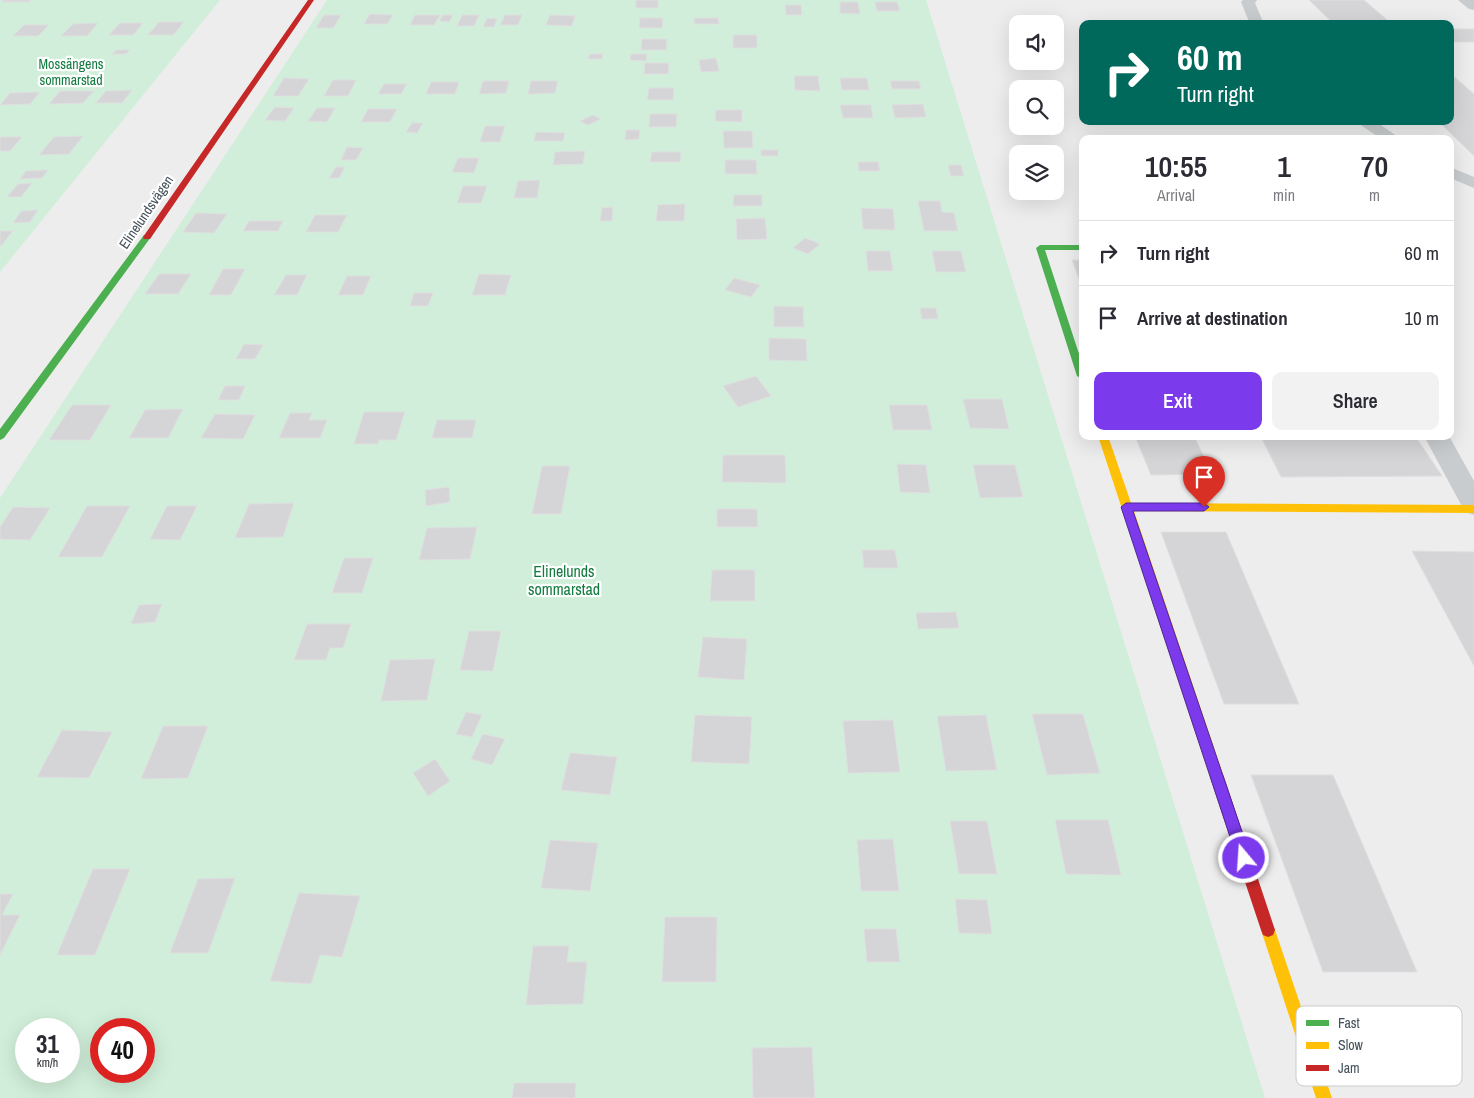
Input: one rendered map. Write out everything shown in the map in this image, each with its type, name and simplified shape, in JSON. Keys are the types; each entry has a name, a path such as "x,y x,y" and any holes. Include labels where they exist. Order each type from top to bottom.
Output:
{"street":[{"name":"Elinelundsvägen","path":"0,436 138,251 233,110 311,0"},
{"path":"1466,0 1474,6"},
{"path":"1079,247 1040,248 1079,367"},
{"path":"1104,440 1296,1014"},
{"path":"1126,507 1474,507 1438,440"},
{"path":"1320,1086 1324,1098"}],"lane":[{"path":"1250,0 1248,2 1255,20"},
{"path":"1370,125 1386,135"},
{"path":"1454,174 1474,183"}],"green space":[{"name":"Mossängens sommarstad","path":"0,0 220,0 0,272"},
{"name":"Elinelunds sommarstad","path":"327,0 926,0 1265,1098 0,1098 0,498"}],"building":[{"path":"4,0 31,0 29,2 1,2"},
{"path":"636,0 658,0 658,8 636,8"},
{"path":"1309,0 1364,0 1387,20 1330,20"},
{"path":"840,2 858,2 860,14 840,13"},
{"path":"875,2 897,2 900,11 877,11"},
{"path":"785,5 801,5 802,15 786,15"},
{"path":"370,14 393,15 387,24 364,24"},
{"path":"324,15 341,15 333,28 316,28"},
{"path":"415,15 440,15 434,25 410,25"},
{"path":"443,15 453,15 449,22 439,21"},
{"path":"462,15 479,15 474,26 457,26"},
{"path":"505,15 522,15 518,25 500,25"},
{"path":"550,15 575,16 572,26 546,25"},
{"path":"487,18 497,19 494,27 483,27"},
{"path":"640,18 663,18 662,28 639,28"},
{"path":"694,18 718,18 719,24 695,24"},
{"path":"159,22 184,22 173,35 148,35"},
{"path":"98,23 87,36 61,36 73,24"},
{"path":"120,23 143,23 133,35 109,35"},
{"path":"24,25 49,25 38,36 13,36"},
{"path":"1454,29 1474,29 1474,42 1454,42"},
{"path":"733,35 757,35 757,48 733,48"},
{"path":"642,39 667,39 666,50 641,50"},
{"path":"117,50 130,50 126,54 112,54"},
{"path":"590,54 603,54 602,59 588,59"},
{"path":"631,54 647,54 646,61 630,60"},
{"path":"716,58 719,71 701,72 699,60"},
{"path":"645,63 669,63 668,74 644,74"},
{"path":"794,76 818,76 820,91 795,90"},
{"path":"1454,76 1474,94 1474,156 1442,125 1454,125"},
{"path":"284,78 309,79 298,96 273,96"},
{"path":"840,78 867,78 869,90 842,90"},
{"path":"333,80 356,80 348,96 324,96"},
{"path":"483,81 509,81 506,93 479,94"},
{"path":"531,81 558,81 555,93 528,94"},
{"path":"890,81 919,81 921,89 892,89"},
{"path":"431,82 459,82 455,94 426,94"},
{"path":"384,84 407,84 401,94 378,94"},
{"path":"649,88 674,88 673,100 647,100"},
{"path":"132,90 122,103 96,103 106,91"},
{"path":"60,91 94,91 83,103 49,104"},
{"path":"40,92 30,104 0,105 10,93"},
{"path":"923,104 926,117 895,118 892,105"},
{"path":"840,105 871,105 873,118 843,118"},
{"path":"275,107 294,108 285,121 265,120"},
{"path":"317,108 335,108 327,122 308,121"},
{"path":"368,109 397,109 390,122 361,122"},
{"path":"716,110 742,110 742,122 715,121"},
{"path":"650,114 677,114 676,127 649,127"},
{"path":"593,115 601,119 588,125 580,121"},
{"path":"412,123 423,123 417,133 406,132"},
{"path":"485,126 505,126 500,142 480,142"},
{"path":"626,130 640,130 639,139 625,140"},
{"path":"723,131 752,131 753,148 724,148"},
{"path":"536,132 565,133 563,141 534,141"},
{"path":"83,136 69,154 39,155 54,137"},
{"path":"0,137 22,137 10,151 0,151"},
{"path":"347,147 363,148 356,160 341,160"},
{"path":"761,150 778,150 778,156 761,156"},
{"path":"585,151 583,164 553,165 555,152"},
{"path":"652,152 681,152 680,162 650,162"},
{"path":"458,158 479,158 474,173 452,172"},
{"path":"725,160 756,160 757,174 725,174"},
{"path":"858,162 878,162 880,171 859,171"},
{"path":"948,165 961,165 964,176 951,176"},
{"path":"336,167 345,167 339,178 329,178"},
{"path":"48,170 42,178 20,179 26,171"},
{"path":"540,180 537,198 514,198 518,181"},
{"path":"32,183 21,197 7,197 18,184"},
{"path":"463,186 487,186 481,203 457,203"},
{"path":"734,195 762,195 762,206 733,206"},
{"path":"918,201 940,201 942,212 954,213 958,231 924,231"},
{"path":"685,204 684,221 656,221 658,205"},
{"path":"613,207 612,221 600,221 602,208"},
{"path":"861,208 893,209 895,230 863,229"},
{"path":"38,210 30,222 13,223 21,211"},
{"path":"196,213 227,214 214,233 183,232"},
{"path":"315,215 347,215 338,232 306,232"},
{"path":"765,218 767,239 737,240 736,219"},
{"path":"249,221 283,221 278,231 243,231"},
{"path":"0,231 13,231 0,247"},
{"path":"805,238 820,244 808,254 793,248"},
{"path":"866,251 890,251 893,271 868,271"},
{"path":"932,251 961,251 966,272 936,272"},
{"path":"1072,260 1079,260 1079,279"},
{"path":"223,269 245,269 231,295 209,295"},
{"path":"159,274 191,274 178,294 145,294"},
{"path":"479,274 511,275 505,295 472,295"},
{"path":"286,275 307,275 297,295 274,295"},
{"path":"347,276 371,276 363,295 338,295"},
{"path":"734,278 760,285 751,297 725,290"},
{"path":"414,293 433,293 428,306 410,306"},
{"path":"774,306 803,307 804,327 774,327"},
{"path":"920,308 936,308 938,319 922,319"},
{"path":"769,338 806,339 807,361 769,360"},
{"path":"244,344 263,345 255,359 236,359"},
{"path":"756,376 771,396 738,407 723,386"},
{"path":"225,386 245,386 239,400 218,400"},
{"path":"963,399 1002,399 1009,429 970,428"},
{"path":"72,405 111,405 90,440 49,440"},
{"path":"889,405 927,405 932,430 893,430"},
{"path":"183,409 168,438 129,438 145,410"},
{"path":"364,412 405,412 396,440 379,440 378,444 354,444"},
{"path":"290,413 312,413 309,420 327,420 320,438 279,438"},
{"path":"215,414 255,415 243,439 201,438"},
{"path":"437,420 476,420 472,438 432,438"},
{"path":"1137,440 1196,440 1212,474 1151,475"},
{"path":"1262,440 1418,440 1442,476 1281,477"},
{"path":"723,455 785,455 786,483 722,482"},
{"path":"897,464 926,465 930,493 900,492"},
{"path":"973,465 1015,465 1023,497 980,498"},
{"path":"542,466 570,466 561,514 532,514"},
{"path":"449,487 450,502 426,506 425,490"},
{"path":"294,503 283,537 235,538 249,504"},
{"path":"87,506 130,506 102,557 58,557"},
{"path":"167,506 197,506 180,540 150,539"},
{"path":"13,507 50,508 30,540 0,539 0,527"},
{"path":"717,509 757,509 758,527 717,527"},
{"path":"477,527 470,559 419,560 427,528"},
{"path":"1161,532 1226,532 1299,704 1224,704"},
{"path":"862,550 895,550 898,568 864,568"},
{"path":"1412,551 1474,552 1474,666"},
{"path":"344,558 373,558 362,593 332,593"},
{"path":"712,570 755,570 755,601 710,601"},
{"path":"162,604 155,622 131,624 139,605"},
{"path":"956,612 959,628 918,629 916,613"},
{"path":"307,624 351,624 343,648 330,648 326,660 294,660"},
{"path":"469,631 501,631 493,671 460,670"},
{"path":"703,637 747,639 744,680 698,677"},
{"path":"435,659 427,700 381,701 390,660"},
{"path":"466,712 482,715 472,737 456,734"},
{"path":"1032,714 1083,714 1100,773 1047,775"},
{"path":"695,715 752,717 749,764 691,762"},
{"path":"986,715 997,770 946,771 937,716"},
{"path":"893,720 900,772 848,773 843,721"},
{"path":"163,726 208,726 188,778 141,779"},
{"path":"62,730 112,732 89,778 37,777"},
{"path":"483,734 505,739 492,765 471,759"},
{"path":"570,753 617,757 610,795 561,790"},
{"path":"435,759 450,781 428,796 413,773"},
{"path":"1251,775 1333,775 1417,972 1323,972"},
{"path":"1055,820 1108,820 1121,875 1066,874"},
{"path":"950,821 987,821 997,874 959,874"},
{"path":"893,839 899,891 861,891 857,840"},
{"path":"550,840 598,843 590,891 541,888"},
{"path":"93,869 130,869 95,955 57,955"},
{"path":"235,878 208,953 170,953 198,879"},
{"path":"299,893 360,896 342,957 320,955 311,984 270,981"},
{"path":"0,894 13,894 2,915 20,915 0,955"},
{"path":"955,899 987,900 992,934 959,933"},
{"path":"665,917 717,917 716,982 662,982"},
{"path":"864,929 896,929 900,962 867,962"},
{"path":"533,946 569,946 567,962 587,962 583,1004 526,1005"},
{"path":"812,1047 815,1098 753,1098 752,1048"},
{"path":"514,1083 576,1083 575,1098 512,1098"}],"traffic: fast":[{"path":"0,436 147,237"},
{"path":"1079,247 1040,248 1079,367"}],"traffic: slow":[{"path":"1104,440 1217,777"},
{"path":"1126,507 1474,509"},
{"path":"1268,930 1296,1014"},
{"path":"1320,1086 1324,1098"}],"traffic: jam":[{"path":"147,237 311,0"},
{"path":"1217,777 1268,930"}],"route":[{"path":"1204,507 1126,507 1244,858"}]}
